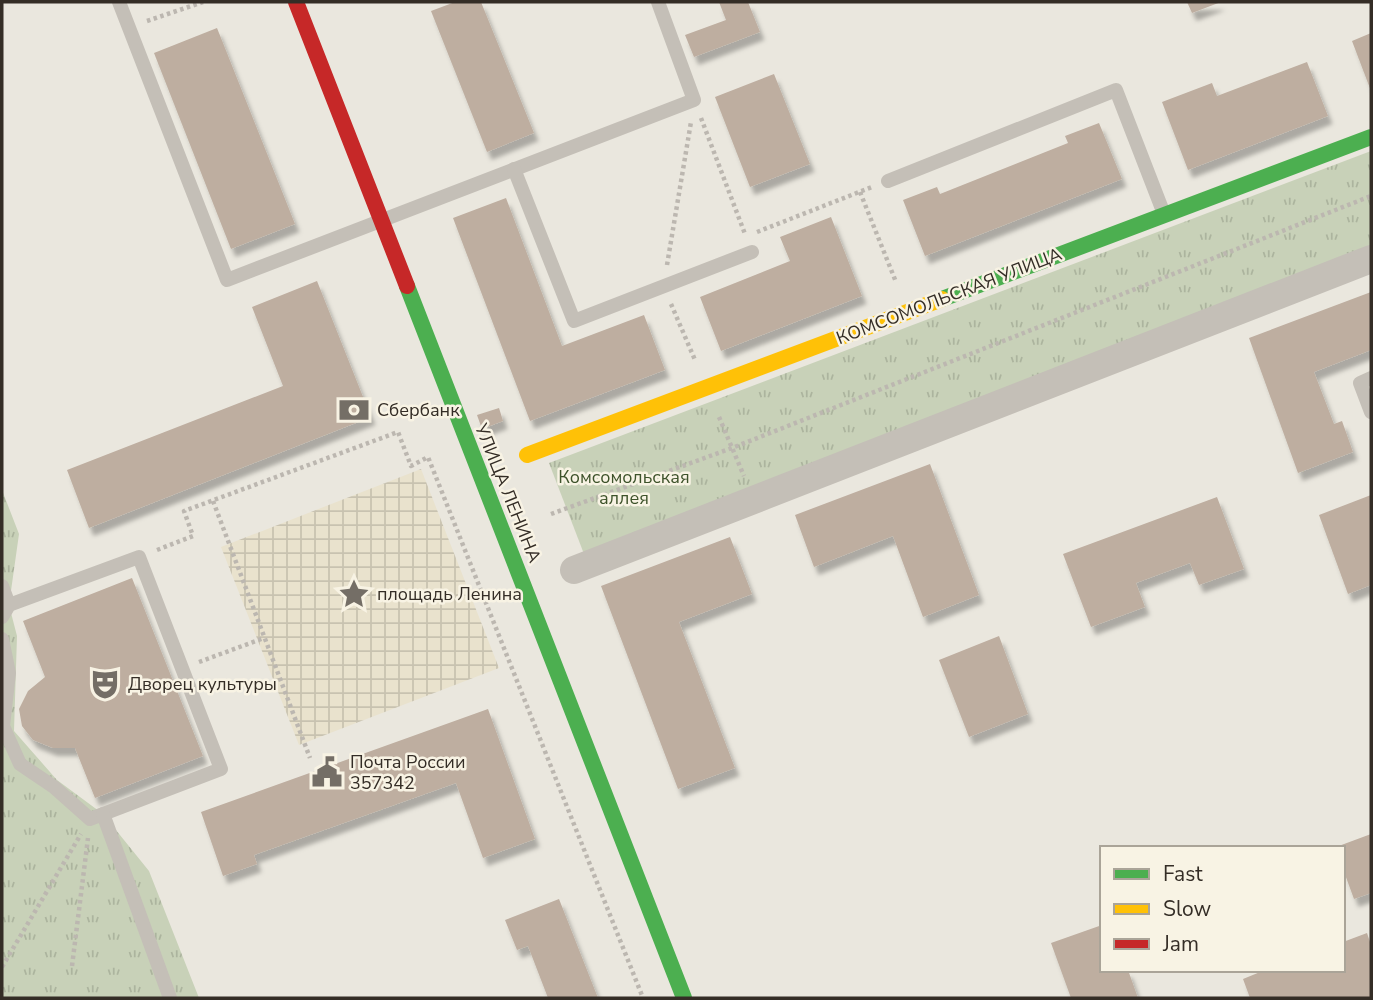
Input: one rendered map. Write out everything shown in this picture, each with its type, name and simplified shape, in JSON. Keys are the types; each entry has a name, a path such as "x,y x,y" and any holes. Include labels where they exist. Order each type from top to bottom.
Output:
{"street":[{"name":"УЛИЦА ЛЕНИНА","path":"296,2 684,998"},
{"name":"КОМСОМОЛЬСКАЯ УЛИЦА","path":"527,455 1371,137"},
{"path":"574,570 1371,259"}],"lane":[{"path":"119,2 227,280 694,100 658,2"},
{"path":"888,181 1116,90 1164,215"},
{"path":"514,169 574,321 752,252"},
{"path":"1371,378 1360,383 1371,412"},
{"path":"2,586 6,611 139,557 221,769 97,817"},
{"path":"2,639 9,673 3,726 20,764 97,817 170,998"}],"path":[{"path":"129,28 203,2"},
{"path":"694,100 752,252"},
{"path":"694,100 664,286 754,500"},
{"path":"746,236 888,181"},
{"path":"860,192 901,293"},
{"path":"551,514 732,449 1371,196"},
{"path":"139,557 193,536 184,510 398,432 411,466 428,457 643,998"},
{"path":"213,501 310,758"},
{"path":"183,669 264,638"},
{"path":"72,966 97,817"},
{"path":"2,967 97,817"}],"green space":[{"name":"Комсомольская аллея","path":"1371,151 1371,246 584,554 549,463"},
{"path":"2,490 19,534 9,605 17,636 14,731 57,780 103,814 149,871 199,998 2,998"}],"shaded area":[{"name":"площадь Ленина","path":"421,469 499,668 299,745 221,547"}],"building":[{"path":"455,2 481,2 534,133 487,152 431,11"},
{"path":"719,2 748,2 760,32 694,57 685,35 726,20"},
{"path":"1187,2 1221,2 1192,13"},
{"path":"217,28 295,224 231,249 154,53"},
{"path":"1371,33 1371,91 1352,41"},
{"path":"1307,62 1328,116 1188,170 1162,102 1212,83 1217,96"},
{"path":"774,74 810,164 750,187 715,97"},
{"path":"1099,123 1122,179 925,256 903,200 937,187 940,194 1068,143 1065,136"},
{"path":"506,198 562,346 644,315 665,370 530,421 453,218"},
{"path":"831,217 862,296 721,351 700,297 790,261 780,237"},
{"path":"317,281 371,417 89,528 67,470 283,386 252,307"},
{"path":"1371,292 1371,350 1314,372 1334,424 1342,421 1353,452 1298,473 1249,338"},
{"path":"499,408 503,421 482,429 477,415"},
{"path":"930,464 979,595 923,617 893,536 814,567 795,515"},
{"path":"1371,495 1371,585 1348,594 1319,515"},
{"path":"1217,497 1244,569 1199,585 1190,563 1136,583 1145,607 1091,627 1063,554"},
{"path":"730,537 752,594 679,622 735,768 678,789 601,586"},
{"name":"Дворец культуры","path":"132,578 203,756 95,798 75,748 53,748 33,740 22,726 19,709 28,691 45,677 23,621"},
{"path":"999,636 1028,714 969,737 939,660"},
{"path":"488,709 535,839 483,858 456,783 254,855 257,864 223,876 201,812"},
{"path":"1371,834 1371,893 1354,899 1345,874 1345,846 1339,846"},
{"path":"559,899 598,998 548,998 528,946 517,950 505,920"},
{"path":"1100,926 1100,972 1129,972 1138,998 1071,998 1051,943"},
{"path":"1367,933 1371,945 1371,998 1250,998 1243,979 1260,972 1345,972 1345,941"}],"traffic: fast":[{"path":"942,299 1371,137"},
{"path":"407,286 684,998"}],"traffic: slow":[{"path":"527,455 942,299"}],"traffic: jam":[{"path":"296,2 407,286"}],"place":[{"name":"Сбербанк","path":"354,410"},
{"name":"площадь Ленина","path":"354,594"},
{"name":"Дворец культуры","path":"105,684"},
{"name":"Почта России 357342","path":"327,772"}]}
